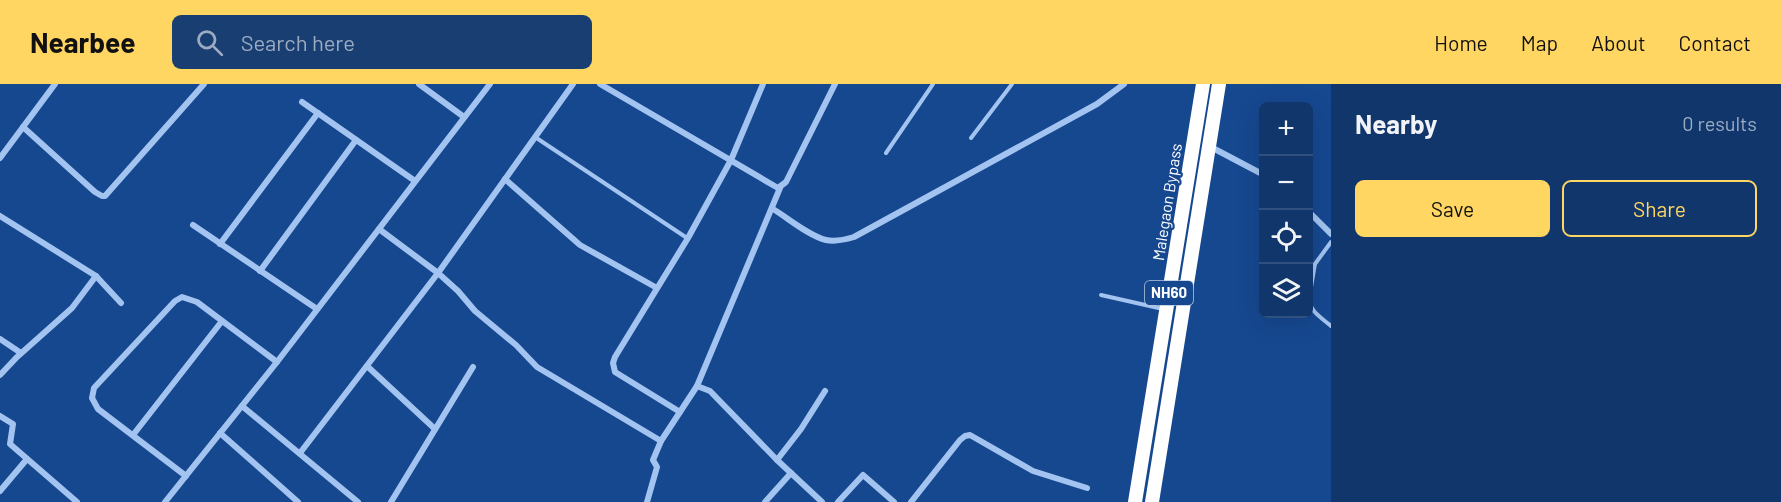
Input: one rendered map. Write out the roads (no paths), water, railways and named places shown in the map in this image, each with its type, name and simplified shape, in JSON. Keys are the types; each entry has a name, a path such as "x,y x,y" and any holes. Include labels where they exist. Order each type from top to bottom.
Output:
{"highway":[{"name":"Malegaon Bypass","path":"1135,502 1203,84"},
{"name":"Malegaon Bypass","path":"1152,502 1219,84"}],"street":[{"path":"0,158 54,84"},
{"path":"22,127 95,192 105,196 204,84"},
{"path":"419,84 464,117"},
{"path":"165,502 277,362 490,84"},
{"path":"300,453 438,273 573,84"},
{"path":"600,84 776,188 780,188"},
{"path":"647,502 657,468 653,460 661,441 697,386 780,188 786,182 835,84"},
{"path":"773,209 826,240 841,241 854,237 1097,104 1124,84"},
{"path":"680,412 615,372 613,369 615,357 688,238 731,160 761,85"},
{"path":"302,102 415,181"},
{"path":"220,244 318,113"},
{"path":"260,271 356,140"},
{"path":"1209,146 1259,173"},
{"path":"505,179 580,245 657,288"},
{"path":"0,216 96,276 121,303"},
{"path":"1313,216 1331,234"},
{"path":"193,225 317,309"},
{"path":"379,228 438,273 475,311 516,345 537,367 661,441"},
{"path":"0,375 72,308 96,276"},
{"path":"186,476 94,404 92,398 94,388 182,297 197,302 277,362"},
{"path":"132,435 222,321"},
{"path":"0,339 21,353"},
{"path":"367,366 435,429"},
{"path":"391,502 473,367"},
{"path":"697,386 710,391 777,460 822,502"},
{"path":"777,460 805,424 825,391"},
{"path":"242,406 358,502"},
{"path":"0,416 13,424 10,444 76,502"},
{"path":"220,433 298,502"},
{"path":"911,502 960,440 970,435 1033,471 1087,488"},
{"path":"0,491 27,459"},
{"path":"765,502 791,473"},
{"path":"838,502 863,476 894,502"}],"lane":[{"path":"886,153 933,84"},
{"path":"971,138 1012,84"},
{"path":"535,137 688,238"},
{"path":"1331,242 1316,264 1309,299 1309,305 1314,312 1331,326"},
{"path":"1101,295 1166,309"}]}
